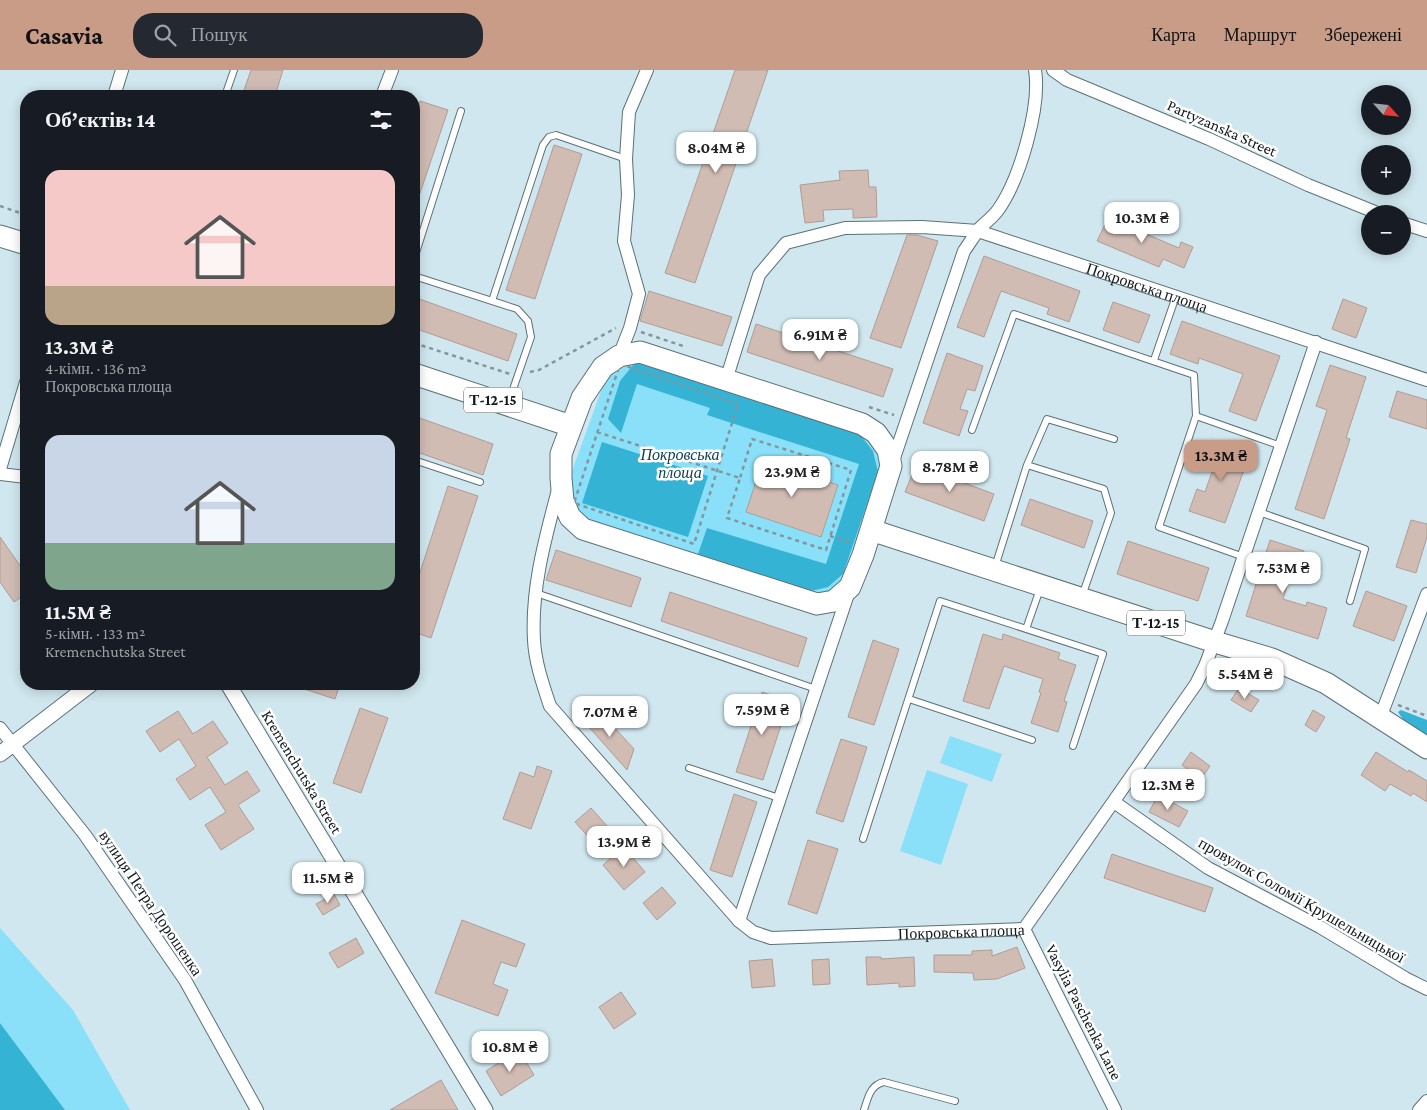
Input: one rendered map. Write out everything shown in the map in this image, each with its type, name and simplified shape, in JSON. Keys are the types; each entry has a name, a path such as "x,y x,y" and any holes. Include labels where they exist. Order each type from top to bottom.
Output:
{"highway":[{"path":"0,236 20,242"},
{"path":"618,356 640,352 862,424 876,433 888,450 891,466 871,530 850,587"},
{"name":"Покровська площа","path":"618,356 603,367 582,398 561,454 561,478 564,501 570,517 583,529 817,604 834,601 850,587"},
{"name":"Т-12-15","path":"420,376 571,426"},
{"name":"Т-12-15","path":"871,530 1215,642 1272,658 1384,710 1427,748"}],"street":[{"path":"116,90 122,70"},
{"path":"384,90 392,70"},
{"path":"618,356 630,328 639,294 624,241 628,195 626,159 629,112 647,70"},
{"path":"891,466 964,251 978,231 998,210 1014,180 1027,140 1037,84 1035,70"},
{"name":"Partyzanska Street","path":"1053,70 1067,80 1210,139 1308,185 1361,206"},
{"name":"Покровська площа","path":"726,380 759,275 786,243 845,228 922,226 978,231 1427,380"},
{"path":"1411,226 1427,231"},
{"name":"Покровська площа","path":"561,478 541,556 536,593 534,641 541,678 550,706 739,921 753,932 770,938 1024,929 1196,684 1215,642 1316,342"},
{"path":"0,469 20,402"},
{"path":"0,474 20,476"},
{"path":"739,921 850,587"},
{"path":"1384,710 1427,594"},
{"path":"0,754 83,690"},
{"name":"Kremenchutska Street","path":"232,690 485,1110"},
{"name":"вулиця Петра Дорошенка","path":"0,728 86,835 185,980 257,1110"},
{"name":"провулок Соломії Крушельницької","path":"1114,802 1208,868 1320,927 1405,978 1427,989"},
{"name":"Vasylia Paschenka Lane","path":"1024,929 1115,1110"},
{"path":"1419,1110 1427,1101"}],"lane":[{"path":"227,90 234,70"},
{"path":"420,240 461,111"},
{"path":"492,301 543,145 548,137 556,134 626,159"},
{"path":"420,278 517,309 528,321 531,337 507,405"},
{"path":"1154,360 1176,296"},
{"path":"972,430 1014,314 1194,375 1196,416 1159,527 1244,557"},
{"path":"1196,416 1281,446"},
{"path":"994,570 1027,465 1048,419 1114,439"},
{"path":"420,462 480,482"},
{"path":"1027,465 1104,489 1111,513 1081,599"},
{"path":"1258,512 1365,549 1350,601"},
{"path":"1026,629 1042,586"},
{"path":"536,593 816,689"},
{"path":"864,839 940,601 1103,654 1073,746"},
{"path":"908,699 1032,740"},
{"path":"688,768 779,798"},
{"path":"864,1110 872,1088 884,1082 955,1101"}],"path":[{"path":"0,206 20,213"},
{"path":"620,364 738,404 694,544 574,503 598,432 620,364"},
{"path":"598,432 740,478"},
{"path":"752,439 851,470 826,550 727,518 740,478 752,439"},
{"path":"830,536 852,543"},
{"path":"1384,710 1427,716"}],"green space":[{"name":"Покровська площа","path":"644,359 859,430 876,447 884,470 847,578 829,591 809,595 587,525 570,504 568,482 608,372 622,360"},
{"path":"950,736 1002,754 992,782 940,763"},
{"path":"927,770 968,784 941,865 900,851"},
{"path":"0,928 73,1010 130,1110 65,1110 0,1023"}],"shaded area":[{"path":"645,363 857,431 873,451 878,472 843,574 828,587 811,591 697,557 707,528 826,564 859,464 707,415 710,408 637,384 621,433 608,419 620,381 634,364"},
{"path":"602,442 708,476 688,537 582,503"},
{"path":"1401,710 1427,720 1427,737 1404,721 1398,712"},
{"path":"0,1023 65,1110 0,1110"}],"building":[{"path":"251,70 283,70 277,90 244,90"},
{"path":"735,70 768,70 695,283 665,273"},
{"path":"420,101 448,110 420,193"},
{"path":"554,145 582,154 535,299 506,290"},
{"path":"868,170 869,187 876,187 877,217 853,218 853,209 823,210 824,221 805,223 800,185 840,180 839,171"},
{"path":"1110,214 1133,225 1132,228 1179,248 1181,242 1193,247 1184,268 1163,259 1159,267 1097,241"},
{"path":"907,235 917,235 938,241 901,348 870,338"},
{"path":"984,256 1080,291 1069,322 1047,314 1049,308 1001,291 984,337 957,327"},
{"path":"649,291 732,317 722,346 640,321"},
{"path":"420,299 517,334 508,361 420,330"},
{"path":"1343,299 1367,308 1356,338 1332,329"},
{"path":"1113,302 1150,315 1139,343 1103,330"},
{"path":"1182,321 1280,356 1256,421 1229,411 1243,374 1199,358 1198,364 1170,354"},
{"path":"756,324 893,369 883,397 747,352"},
{"path":"947,353 983,366 975,391 967,389 960,409 968,411 959,436 923,423"},
{"path":"1330,365 1366,377 1346,438 1350,439 1324,519 1295,509 1327,410 1316,406"},
{"path":"1397,391 1427,400 1427,429 1389,417"},
{"path":"420,418 493,444 483,475 420,453"},
{"path":"1213,440 1250,453 1225,523 1189,511 1197,489 1205,492 1213,469 1204,466"},
{"path":"763,460 838,485 821,537 746,512"},
{"path":"916,465 994,494 984,521 905,492"},
{"path":"448,486 478,496 431,638 420,634 420,572"},
{"path":"1030,499 1093,521 1084,548 1021,525"},
{"path":"1411,520 1427,524 1427,537 1416,573 1396,567"},
{"path":"0,537 20,565 20,598 14,602 0,582"},
{"path":"1270,540 1304,551 1298,572 1292,570 1283,599 1306,606 1307,602 1327,608 1318,639 1246,616"},
{"path":"1128,541 1209,568 1198,601 1117,574"},
{"path":"556,550 641,578 631,607 546,580"},
{"path":"1366,591 1407,606 1394,641 1353,626"},
{"path":"670,592 807,638 798,667 661,621"},
{"path":"983,634 1002,640 1003,634 1060,653 1058,659 1076,665 1064,701 1067,702 1058,732 1031,723 1041,693 1039,692 1043,679 1004,666 989,709 963,701"},
{"path":"873,640 899,649 874,725 848,717"},
{"path":"1239,688 1259,700 1251,712 1231,700"},
{"path":"307,690 338,690 335,699"},
{"path":"762,692 789,701 763,780 736,772"},
{"path":"360,708 388,718 361,793 333,783"},
{"path":"1313,710 1325,717 1316,732 1305,725"},
{"path":"178,711 193,734 213,721 228,743 207,757 225,785 247,771 260,791 238,805 254,829 221,850 205,825 226,812 210,787 190,800 176,779 196,766 179,739 160,752 146,731"},
{"path":"601,713 634,749 627,770 580,717"},
{"path":"841,739 867,747 843,822 816,813"},
{"path":"1191,752 1210,766 1201,779 1182,765"},
{"path":"1376,752 1408,772 1409,770 1427,781 1427,802 1413,793 1411,796 1390,784 1385,791 1361,775"},
{"path":"537,766 552,771 531,829 503,819 520,772 534,777"},
{"path":"734,794 757,802 732,877 710,870"},
{"path":"1158,795 1188,811 1179,827 1149,812"},
{"path":"591,808 609,828 593,842 575,822"},
{"path":"808,840 838,849 817,914 788,904"},
{"path":"624,847 645,872 624,890 603,865"},
{"path":"1112,854 1213,888 1205,912 1104,878"},
{"path":"662,887 676,903 657,920 643,903"},
{"path":"334,894 340,905 323,915 316,904"},
{"path":"462,920 525,944 516,967 501,962 493,984 508,990 498,1016 435,993"},
{"path":"356,938 364,953 338,968 329,953"},
{"path":"1017,947 1025,968 997,979 974,980 973,973 934,972 934,955 972,955 972,951 992,950 992,956"},
{"path":"866,957 881,957 881,959 914,957 915,986 899,987 899,983 867,985"},
{"path":"772,959 775,986 752,988 749,961"},
{"path":"829,959 830,984 813,985 812,960"},
{"path":"621,992 636,1014 614,1029 599,1007"},
{"path":"519,1050 534,1075 501,1096 486,1071"},
{"path":"441,1080 458,1110 390,1110"}]}
